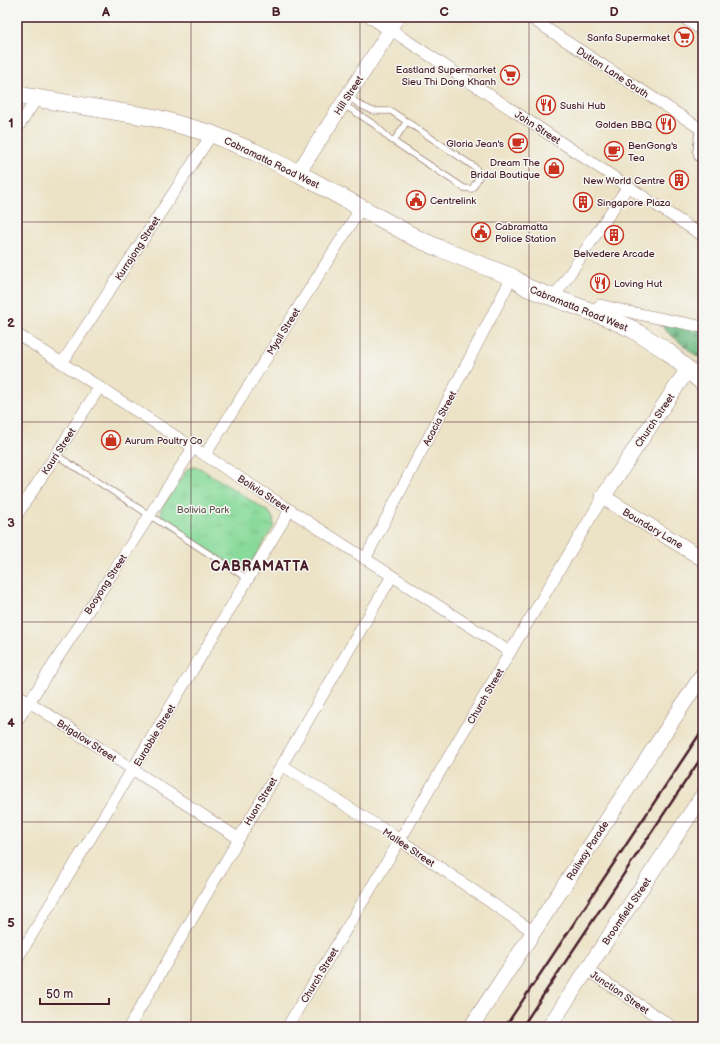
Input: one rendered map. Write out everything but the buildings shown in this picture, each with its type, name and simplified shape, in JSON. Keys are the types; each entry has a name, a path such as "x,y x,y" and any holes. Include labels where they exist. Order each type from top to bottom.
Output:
{"main road":[{"name":"Cabramatta Road West","path":"17,95 156,118 212,134 255,152 298,173 416,238 512,277 528,288 606,317 632,329 696,369"},
{"name":"Cabramatta Road West","path":"512,277 527,278 628,316 649,327 670,341 696,369 703,382"}],"street":[{"name":"John Street","path":"373,17 703,236"},
{"name":"Hill Street","path":"298,173 400,17"},
{"name":"Dutton Lane South","path":"529,17 701,127"},
{"path":"682,17 703,31"},
{"path":"17,129 37,98"},
{"name":"Kurrajong Street","path":"62,363 212,134"},
{"path":"559,290 628,186"},
{"name":"Myall Street","path":"205,455 361,208"},
{"name":"Acacia Street","path":"365,558 512,277"},
{"name":"Cabramatta Road West","path":"600,305 703,327"},
{"name":"Bolivia Street","path":"17,334 510,652"},
{"name":"Church Street","path":"287,1027 603,498 696,369"},
{"name":"Kauri Street","path":"17,515 99,388"},
{"name":"Booyong Street","path":"17,721 193,448"},
{"name":"Boundary Lane","path":"603,498 703,559"},
{"name":"Eurabbie Street","path":"17,959 290,510"},
{"name":"Huon Street","path":"129,1027 392,576"},
{"name":"Railway Parade","path":"471,1027 703,674"},
{"name":"Brigalow Street","path":"17,694 238,838"},
{"name":"Mallee Street","path":"282,765 400,840 534,932"},
{"name":"Broomfield Street","path":"549,1027 703,795"},
{"name":"Junction Street","path":"586,970 672,1027"}],"lane":[{"path":"345,100 373,111 391,111 476,168 479,177 472,189 464,188 394,141 375,125 352,110 345,100"},
{"path":"394,141 407,121"},
{"path":"701,127 696,152 697,157 703,162"},
{"path":"56,454 150,514 248,580"}],"green space":[{"path":"665,322 703,330 703,353 701,356 697,357 663,328"},
{"name":"Bolivia Park","path":"194,467 200,468 269,512 273,518 274,526 250,565 244,569 237,568 165,523 161,515 161,509 187,469"}],"railway":[{"path":"505,1027 703,729"},
{"path":"522,1027 703,755"}],"place":[{"name":"Sanfa Supermaket","path":"684,37"},
{"name":"Eastland Supermarket Sieu Thi Dong Khanh","path":"510,75"},
{"name":"Sushi Hub","path":"546,105"},
{"name":"Golden BBQ","path":"666,124"},
{"name":"Gloria Jean's","path":"518,143"},
{"name":"BenGong's Tea","path":"614,151"},
{"name":"Dream The Bridal Boutique","path":"554,168"},
{"name":"New World Centre","path":"679,180"},
{"name":"Centrelink","path":"416,200"},
{"name":"Singapore Plaza","path":"583,202"},
{"name":"Cabramatta Police Station","path":"481,232"},
{"name":"Belvedere Arcade","path":"614,235"},
{"name":"Loving Hut","path":"600,283"},
{"name":"Aurum Poultry Co","path":"111,440"}],"district":[{"name":"CABRAMATTA","path":"260,566"}]}
